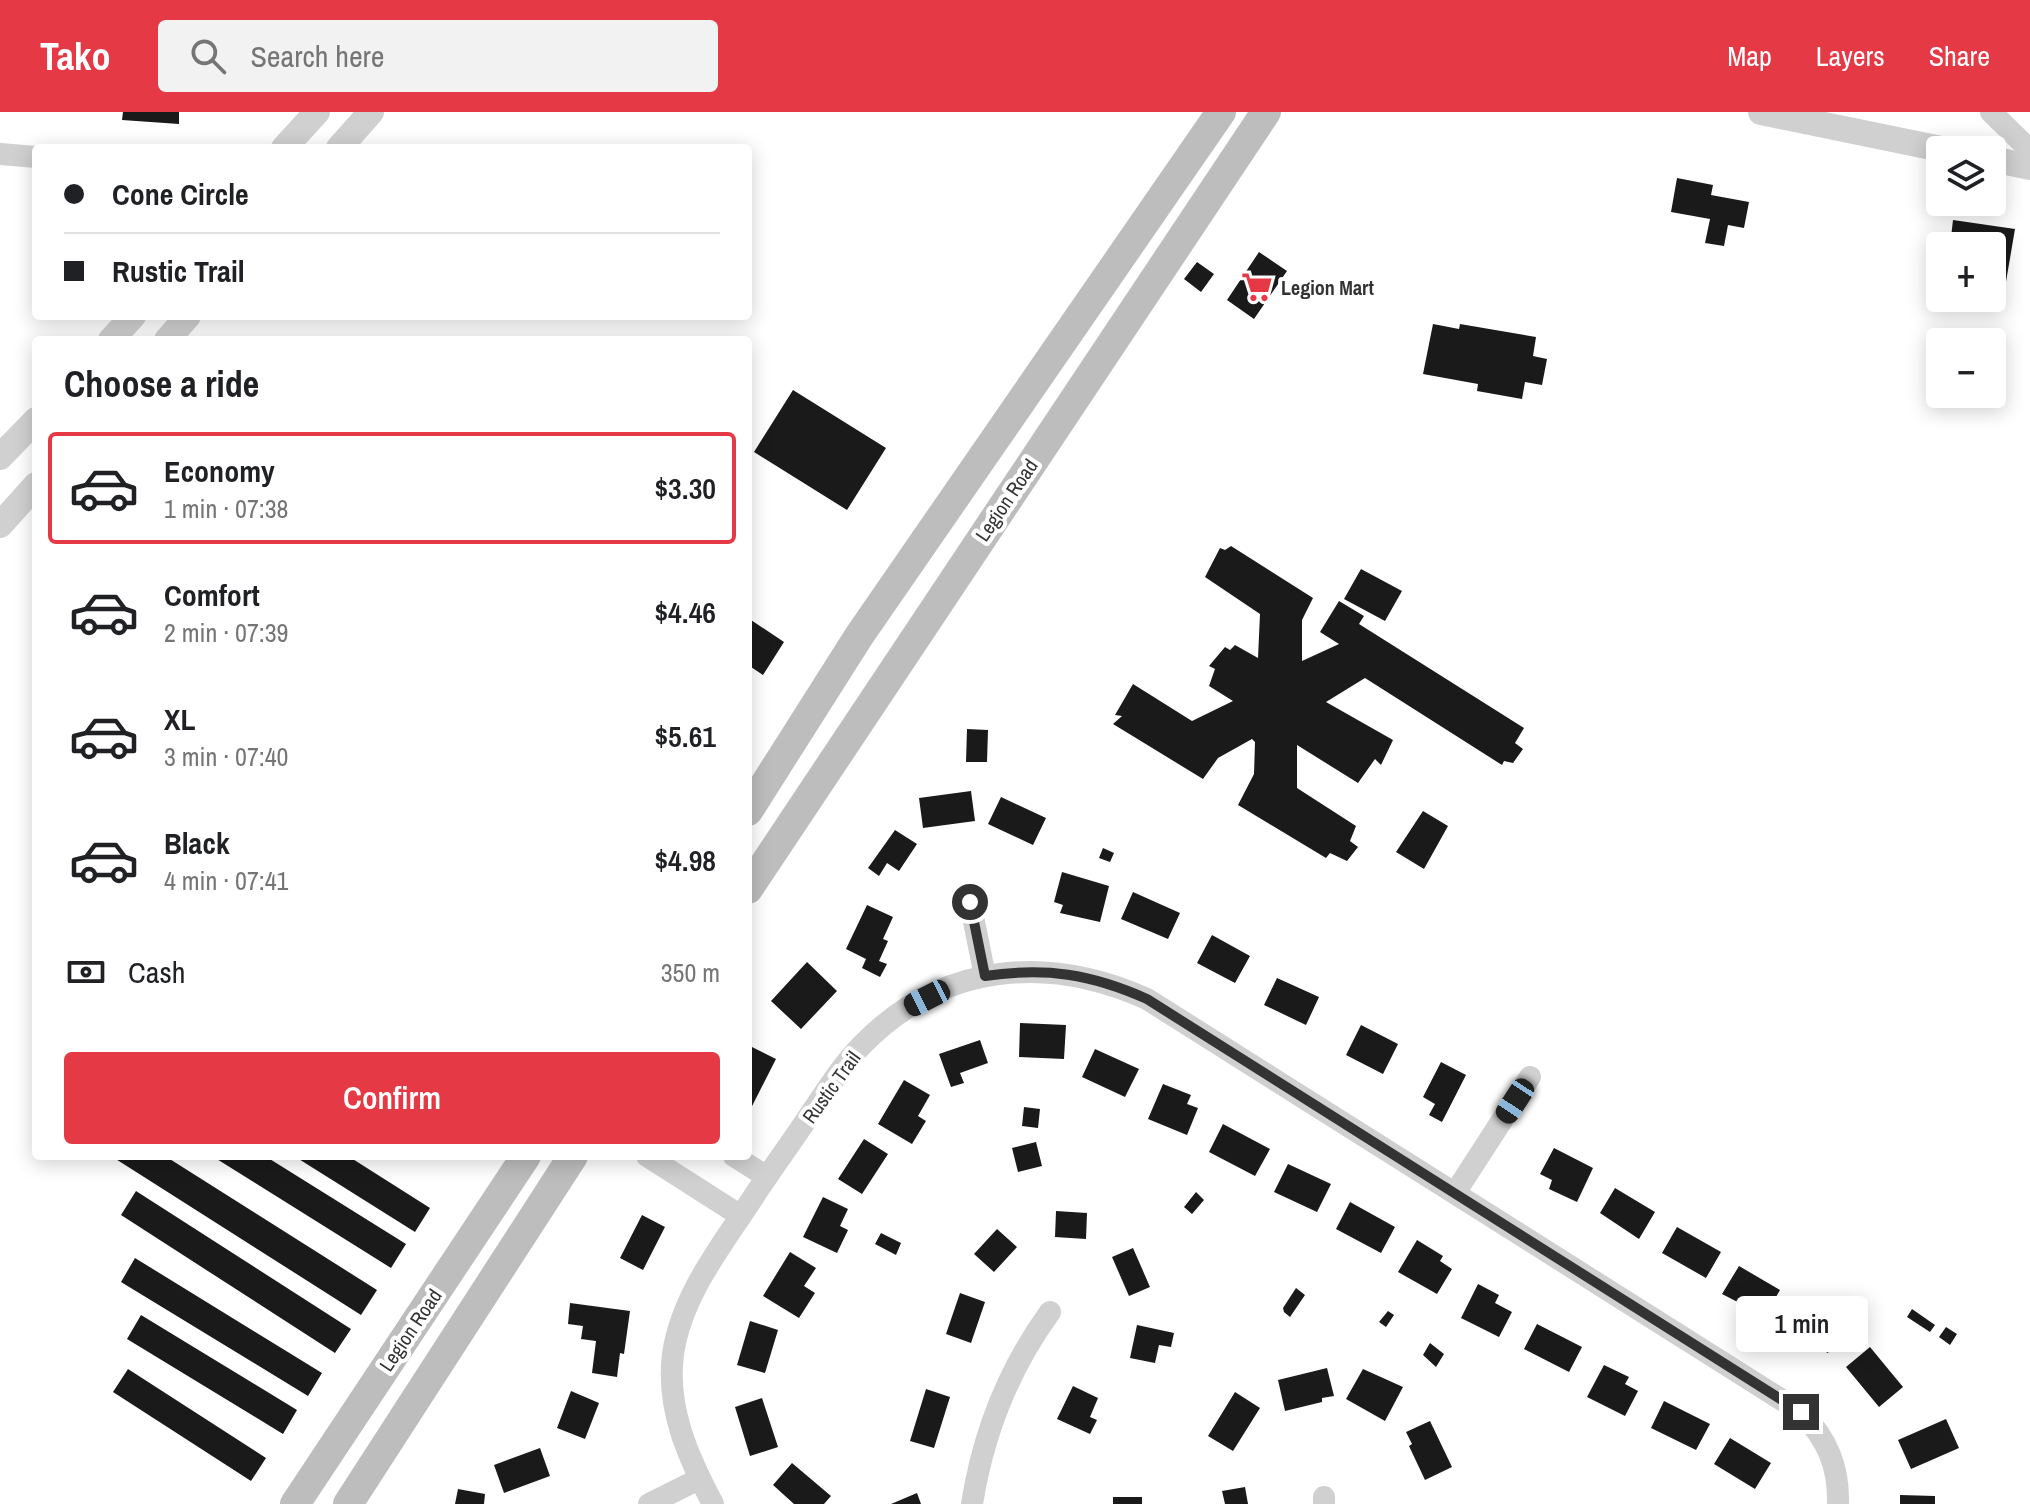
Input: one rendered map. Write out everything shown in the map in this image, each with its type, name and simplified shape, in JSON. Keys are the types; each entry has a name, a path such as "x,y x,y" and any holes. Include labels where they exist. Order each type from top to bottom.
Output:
{"main road":[{"path":"752,805 859,636 1221,112"},
{"name":"Legion Road","path":"752,883 1266,112"},
{"name":"Legion Road","path":"295,1504 523,1160"},
{"path":"377,1459 382,1426 544,1160"},
{"name":"Legion Road","path":"348,1504 570,1160"}],"street":[{"path":"288,144 317,112"},
{"path":"343,144 371,112"},
{"path":"1761,112 1926,146"},
{"path":"1991,112 2030,150"},
{"path":"0,154 32,157"},
{"path":"2006,162 2030,167"},
{"path":"115,336 129,320"},
{"path":"170,336 184,320"},
{"path":"1,455 32,424"},
{"path":"0,525 32,489"},
{"path":"970,902 985,976"},
{"name":"Rustic Trail","path":"713,1504 699,1479 676,1417 672,1386 673,1354 679,1328 694,1290 741,1216 844,1065 862,1045 911,1006 943,989 985,976 1017,971 1053,971 1118,986 1147,999 1801,1412 1828,1447 1836,1468 1838,1504"},
{"path":"1455,1193 1530,1077"},
{"path":"653,1160 741,1216"},
{"path":"740,1160 767,1177"},
{"path":"972,1504 991,1426 1009,1378 1028,1342 1050,1312"},
{"path":"649,1504 699,1479"}],"building":[{"path":"123,112 179,112 179,124 122,120"},
{"path":"1677,178 1713,185 1711,195 1749,202 1744,228 1728,225 1724,246 1705,243 1710,219 1671,212"},
{"path":"1953,220 2015,229 2006,282 2006,232 1952,232"},
{"path":"1259,252 1287,271 1254,319 1227,300"},
{"path":"1197,262 1214,274 1201,292 1184,279"},
{"path":"1433,324 1459,329 1460,324 1536,337 1533,356 1547,359 1542,385 1525,382 1522,399 1477,391 1478,384 1423,374"},
{"path":"793,390 886,448 847,510 754,452"},
{"path":"1231,546 1313,598 1302,620 1302,661 1339,644 1320,632 1339,601 1364,616 1359,624 1524,728 1515,743 1523,749 1513,763 1504,761 1502,765 1365,678 1326,702 1393,740 1381,765 1375,759 1358,783 1297,745 1297,788 1356,826 1350,841 1358,847 1347,861 1330,853 1326,858 1238,805 1254,774 1255,742 1252,739 1218,758 1203,779 1113,724 1122,716 1115,715 1133,684 1192,721 1233,701 1209,686 1215,669 1209,666 1225,647 1230,650 1235,645 1258,658 1260,614 1205,577 1220,548 1225,550"},
{"path":"1361,569 1402,591 1385,621 1344,599"},
{"path":"752,621 784,642 763,675 752,668"},
{"path":"967,729 988,730 987,762 966,762"},
{"path":"971,791 975,821 923,828 919,798"},
{"path":"1001,797 1046,818 1033,845 988,824"},
{"path":"1423,811 1448,826 1424,869 1396,852"},
{"path":"895,830 917,844 899,871 887,863 879,876 868,868"},
{"path":"1103,848 1114,853 1110,862 1099,858"},
{"path":"1062,872 1109,886 1100,922 1060,913 1063,905 1054,902"},
{"path":"1133,892 1180,913 1168,939 1121,919"},
{"path":"867,905 893,917 883,939 888,941 879,961 887,964 880,977 862,968 866,959 846,949"},
{"path":"1212,935 1250,956 1235,983 1197,963"},
{"path":"807,962 837,991 801,1029 771,1001"},
{"path":"1277,978 1319,997 1306,1025 1264,1005"},
{"path":"1020,1023 1066,1025 1064,1059 1019,1057"},
{"path":"1361,1025 1398,1044 1383,1074 1346,1055"},
{"path":"980,1040 988,1063 960,1073 964,1083 951,1087 939,1054"},
{"path":"752,1047 776,1059 752,1106"},
{"path":"1095,1049 1139,1069 1125,1097 1082,1077"},
{"path":"1441,1062 1466,1075 1442,1122 1429,1115 1435,1104 1423,1097"},
{"path":"904,1080 930,1095 918,1116 926,1121 912,1144 878,1124"},
{"path":"1163,1084 1191,1095 1187,1104 1198,1108 1187,1135 1148,1119"},
{"path":"1024,1107 1040,1109 1038,1128 1022,1126"},
{"path":"1223,1124 1270,1149 1255,1176 1209,1152"},
{"path":"864,1139 888,1154 862,1194 838,1179"},
{"path":"1036,1142 1042,1166 1018,1172 1012,1148"},
{"path":"1554,1148 1593,1168 1577,1202 1549,1189 1552,1180 1540,1174"},
{"path":"117,1160 171,1160 377,1290 361,1315"},
{"path":"218,1160 271,1160 406,1244 391,1268"},
{"path":"300,1160 354,1160 430,1208 415,1232"},
{"path":"1288,1164 1331,1184 1317,1212 1274,1192"},
{"path":"1615,1188 1655,1212 1639,1239 1600,1213"},
{"path":"136,1191 351,1329 335,1353 121,1215"},
{"path":"1196,1192 1204,1200 1192,1214 1184,1207"},
{"path":"823,1197 848,1209 840,1226 848,1230 837,1253 803,1237"},
{"path":"1350,1202 1395,1227 1381,1253 1336,1229"},
{"path":"1056,1211 1087,1213 1086,1239 1055,1237"},
{"path":"642,1215 665,1227 643,1270 620,1258"},
{"path":"1677,1227 1721,1252 1706,1278 1662,1253"},
{"path":"997,1229 1017,1247 994,1272 974,1254"},
{"path":"881,1233 901,1243 896,1255 875,1244"},
{"path":"1417,1240 1443,1256 1440,1261 1452,1269 1437,1294 1398,1272"},
{"path":"1133,1248 1150,1287 1129,1296 1112,1257"},
{"path":"790,1252 816,1268 804,1286 815,1293 799,1318 763,1296"},
{"path":"135,1258 322,1373 308,1396 121,1282"},
{"path":"1739,1266 1780,1290 1765,1316 1722,1294"},
{"path":"1478,1284 1499,1295 1495,1303 1512,1312 1499,1337 1461,1318"},
{"path":"1296,1288 1305,1295 1290,1317 1283,1308"},
{"path":"960,1293 985,1302 971,1343 946,1334"},
{"path":"570,1303 630,1311 624,1354 620,1353 617,1377 592,1373 596,1341 581,1339 583,1326 568,1324"},
{"path":"1804,1304 1843,1323 1828,1353 1789,1334"},
{"path":"1912,1309 1935,1325 1930,1332 1907,1317"},
{"path":"1388,1311 1394,1315 1386,1327 1379,1322"},
{"path":"141,1315 297,1410 283,1434 127,1339"},
{"path":"750,1321 778,1330 765,1373 737,1365"},
{"path":"1537,1324 1582,1347 1569,1372 1524,1349"},
{"path":"1137,1325 1174,1333 1171,1347 1159,1345 1155,1363 1130,1358"},
{"path":"1946,1327 1957,1334 1950,1345 1939,1337"},
{"path":"1430,1343 1444,1354 1436,1367 1423,1355"},
{"path":"1870,1347 1903,1387 1879,1407 1846,1367"},
{"path":"1604,1365 1629,1377 1625,1384 1638,1391 1625,1416 1587,1397"},
{"path":"1327,1368 1334,1396 1285,1411 1278,1380"},
{"path":"128,1369 266,1458 251,1481 113,1392"},
{"path":"1363,1369 1403,1387 1385,1421 1346,1399"},
{"path":"1073,1386 1098,1398 1090,1417 1097,1420 1090,1434 1057,1419"},
{"path":"926,1389 950,1397 934,1448 910,1441"},
{"path":"571,1391 599,1403 585,1439 557,1428"},
{"path":"1235,1392 1260,1408 1233,1451 1208,1436"},
{"path":"762,1398 778,1447 750,1456 735,1407"},
{"path":"1664,1401 1710,1424 1696,1450 1651,1428"},
{"path":"1946,1419 1959,1448 1911,1469 1898,1440"},
{"path":"1430,1421 1452,1467 1425,1480 1406,1432"},
{"path":"1730,1438 1771,1463 1755,1489 1714,1464"},
{"path":"540,1448 550,1476 504,1493 494,1465"},
{"path":"792,1463 831,1496 824,1504 794,1504 773,1485"},
{"path":"1245,1487 1248,1504 1225,1504 1222,1491"},
{"path":"458,1489 485,1494 484,1504 455,1504"},
{"path":"917,1493 921,1504 891,1504"},
{"path":"1900,1495 1935,1496 1935,1504 1900,1504"},
{"path":"1113,1497 1142,1497 1142,1504 1113,1504"}],"place":[{"name":"Legion Mart","path":"1257,287"}],"route":[{"path":"970,902 985,976 1017,971 1053,971 1118,986 1147,999 1801,1412"}]}
